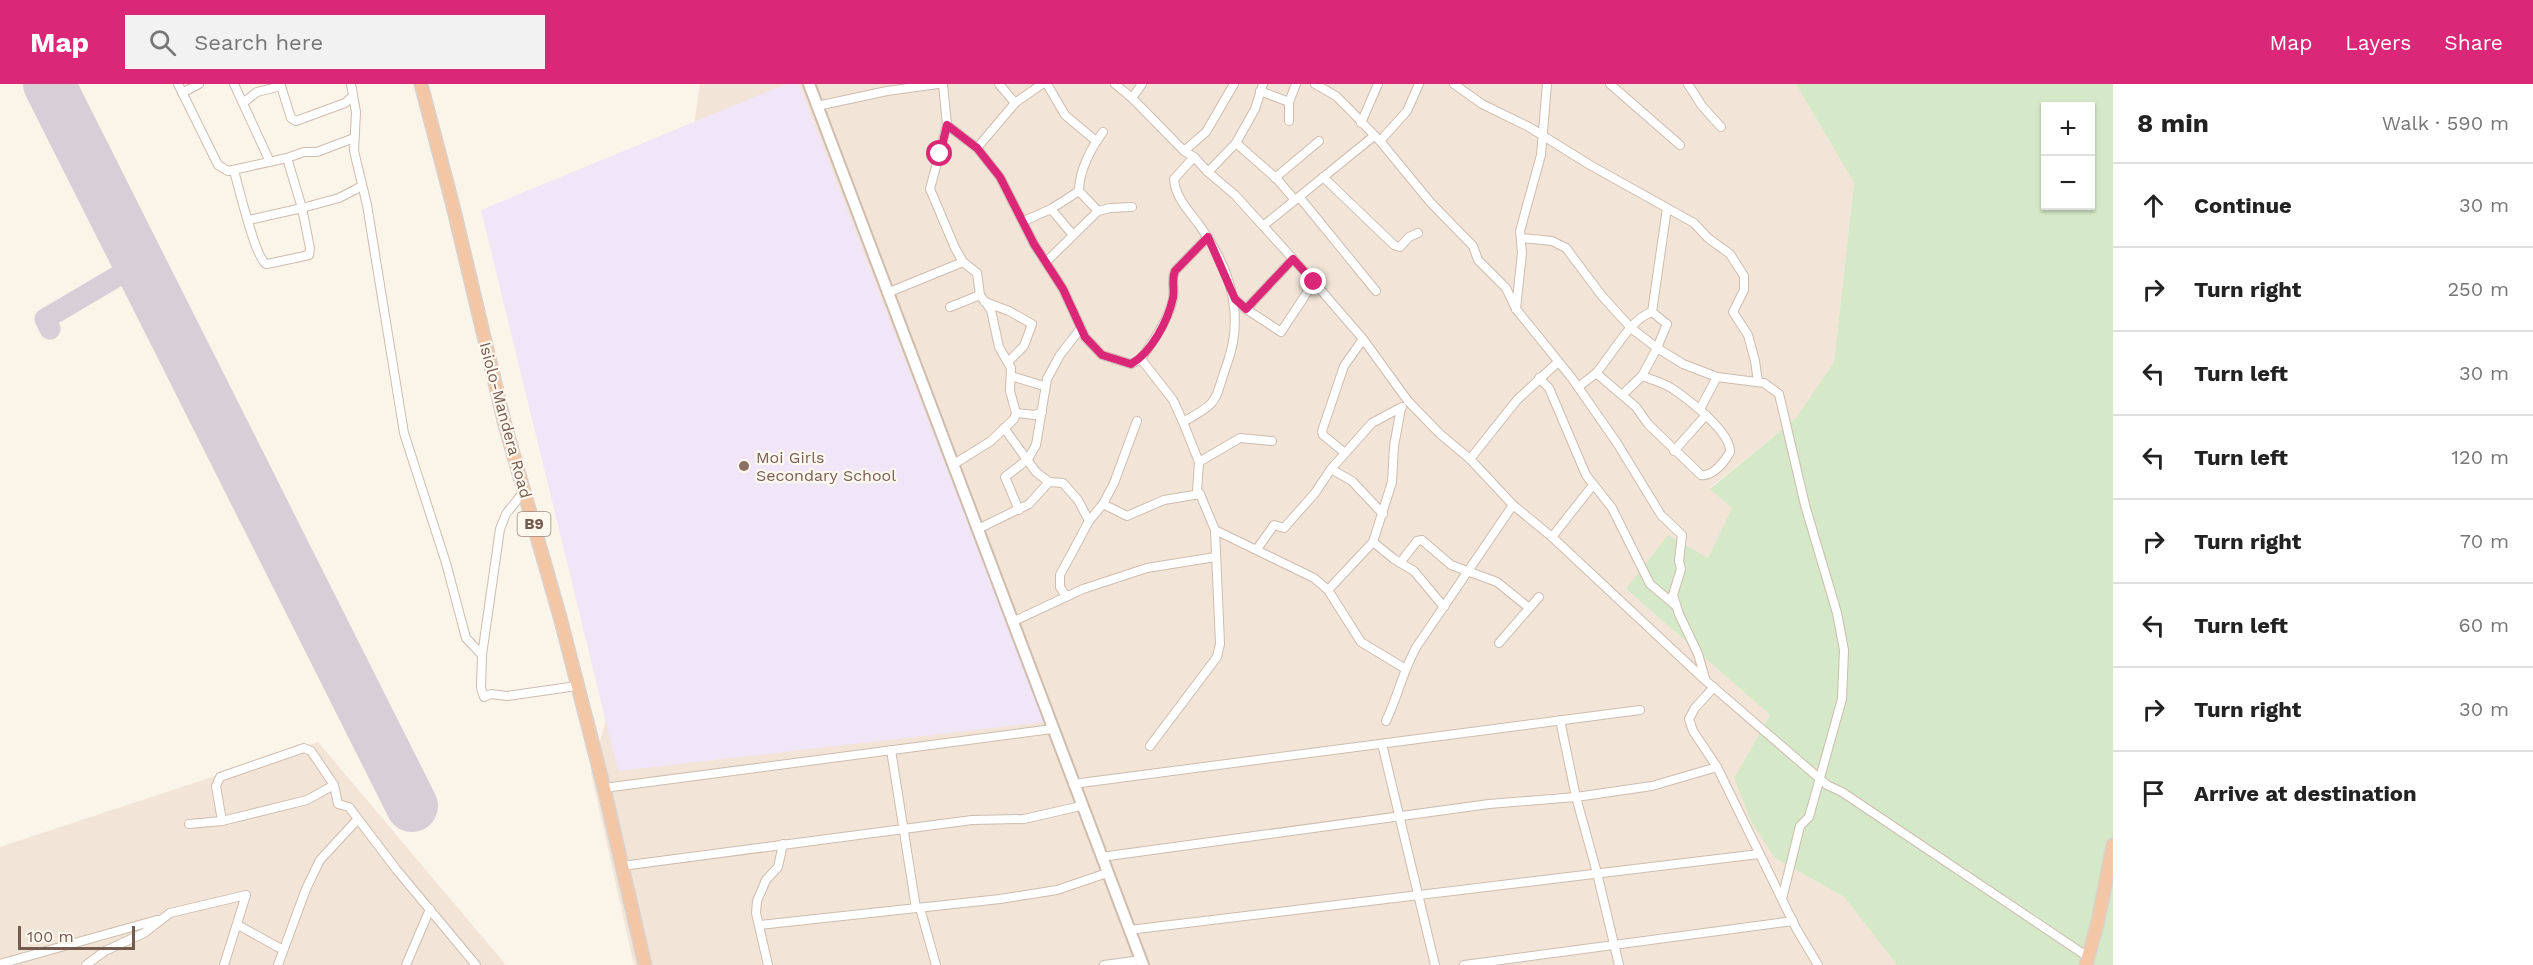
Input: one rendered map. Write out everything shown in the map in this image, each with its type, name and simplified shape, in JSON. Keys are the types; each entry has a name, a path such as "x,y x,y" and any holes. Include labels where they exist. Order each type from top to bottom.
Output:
{"highway":[{"name":"Isiolo-Mandera Road","path":"421,84 453,206 505,425 525,490 604,788 645,965"},
{"path":"2087,961 2113,845"}],"main road":[{"path":"809,84 1142,962"}],"street":[{"path":"178,84 218,165 225,170 234,171 304,152 317,152 354,138"},
{"path":"182,93 199,84"},
{"path":"234,84 270,162"},
{"path":"351,84 356,112 355,157 363,186 404,433 446,563 466,638 482,655"},
{"path":"817,106 887,91 938,84"},
{"path":"943,84 947,125 930,189 950,240 963,262 976,273 982,298 991,310 999,347 1009,361 1010,391 1016,413 1014,419 992,441 954,464"},
{"path":"999,84 1015,103"},
{"path":"977,148 1015,103 1042,84"},
{"path":"1047,84 1065,115 1096,141"},
{"path":"1115,84 1184,151 1194,157 1235,195 1363,339 1408,401 1440,434 1470,459 1514,505 1552,537 1705,680 1820,779 2087,961"},
{"path":"1132,98 1142,84"},
{"path":"1184,151 1206,132 1234,84"},
{"path":"1288,121 1289,102 1296,84"},
{"path":"1315,84 1336,96 1377,139 1431,203 1473,246 1478,260 1506,288 1516,309 1578,387 1629,461 1661,515 1682,535 1679,561 1681,569 1673,595 1698,654 1705,680"},
{"path":"1361,123 1378,84"},
{"path":"1263,226 1294,199 1377,139 1407,111 1419,84"},
{"path":"1516,309 1522,238 1520,231 1541,155 1547,84"},
{"path":"1610,84 1680,145"},
{"path":"1688,84 1702,106 1722,127"},
{"path":"1457,85 1482,104 1542,134 1590,165 1694,223 1708,238 1725,249 1744,276 1744,290 1733,312 1748,335 1758,382"},
{"path":"243,103 257,92 281,86 291,118 296,121 345,103 353,96"},
{"path":"1208,172 1236,143 1255,109 1262,88 1289,102"},
{"path":"947,125 977,148 1000,177 1034,244 1063,289 1089,342 1102,355 1131,364 1141,359 1157,336 1169,310 1173,296 1172,278 1175,271 1208,237"},
{"path":"1079,191 1081,176 1096,141 1103,132"},
{"path":"1275,178 1319,141"},
{"path":"1236,143 1275,178 1294,199 1301,199 1376,291"},
{"path":"1194,157 1174,179 1175,190 1208,237 1235,299 1281,332 1314,282"},
{"path":"234,171 253,237 264,263 300,259 309,255 310,252 302,208 287,158"},
{"path":"1323,177 1394,245 1400,247 1409,237 1418,233"},
{"path":"249,219 339,198 363,186"},
{"path":"1024,221 1079,191"},
{"path":"1079,191 1098,211"},
{"path":"1046,262 1098,211 1132,207"},
{"path":"1051,208 1073,235"},
{"path":"1652,312 1667,208"},
{"path":"1522,238 1552,241 1566,248 1602,296 1631,328 1683,364 1717,377 1758,382 1775,389 1782,401 1791,449 1827,574 1844,650 1842,699 1809,817 1800,826 1782,899"},
{"path":"1246,309 1293,259"},
{"path":"887,293 963,262"},
{"path":"950,307 982,298 1009,310 1032,324 1024,346 1009,361"},
{"path":"1183,422 1209,408 1216,400 1234,340 1235,299"},
{"path":"1578,387 1596,373 1631,328 1652,312"},
{"path":"1623,394 1642,375 1658,348 1667,324 1652,312"},
{"path":"1020,510 1005,477 1028,459 1036,446 1044,386 1052,368 1081,328"},
{"path":"1345,453 1323,435 1322,431 1344,366 1363,339"},
{"path":"1141,359 1173,400 1199,462 1197,491 1215,530 1220,645 1218,657 1150,746"},
{"path":"1470,459 1517,400 1558,362"},
{"path":"1596,373 1623,394 1691,468 1705,476 1712,474 1727,458 1730,446 1703,412 1673,389 1642,375"},
{"path":"1011,376 1044,386"},
{"path":"1674,451 1703,412 1717,377"},
{"path":"1539,378 1549,388 1581,463 1593,485 1612,508 1650,584 1676,606"},
{"path":"1257,549 1274,525 1284,528 1315,493 1331,469 1372,423 1401,408 1408,401"},
{"path":"1328,590 1373,542 1392,482 1394,446 1401,408"},
{"path":"1016,413 1035,415 1042,412"},
{"path":"1066,596 1060,587 1060,575 1089,521 1103,504 1120,468 1137,421"},
{"path":"1005,428 1036,472 1049,482 1063,483 1078,500 1089,521"},
{"path":"1199,462 1240,438 1272,441"},
{"path":"1331,469 1352,481 1383,514"},
{"path":"978,529 1020,510 1029,504 1049,482"},
{"path":"1552,537 1593,485"},
{"path":"525,490 506,514 500,529 482,655 484,697 491,694 507,696 577,686"},
{"path":"1103,504 1127,516 1164,500 1200,494"},
{"path":"1386,721 1404,668 1514,505"},
{"path":"1215,530 1305,572 1328,590 1361,642 1404,668"},
{"path":"1400,563 1417,541 1422,540 1451,565 1497,582 1528,607"},
{"path":"1373,542 1414,571 1444,607"},
{"path":"1012,622 1066,596 1159,565 1215,557"},
{"path":"1499,643 1539,597"},
{"path":"1714,687 1695,708 1689,719 1693,731 1717,767 1792,921 1818,965"},
{"path":"1073,784 1640,710"},
{"path":"1560,720 1576,797 1619,965"},
{"path":"604,788 1052,729"},
{"path":"1382,744 1435,965"},
{"path":"222,820 216,786 220,777 304,748 311,751 334,785 338,804 349,807 357,820 380,844 396,869 476,965"},
{"path":"891,750 902,828 918,908 936,965"},
{"path":"1101,857 1489,804 1576,797 1652,786 1717,767"},
{"path":"189,824 222,820 308,800 334,785"},
{"path":"622,866 902,828 972,820 1024,819 1081,806"},
{"path":"278,965 306,889 320,860 357,820"},
{"path":"768,965 756,913 757,901 766,880 778,867 783,844"},
{"path":"1129,930 1758,854"},
{"path":"760,925 1057,890 1107,873"},
{"path":"90,964 144,933 170,913 246,895 224,965"},
{"path":"406,965 430,909"},
{"path":"0,964 159,920"},
{"path":"1464,965 1792,921"},
{"path":"238,925 283,950"},
{"path":"1104,965 1142,962"}],"shaded area":[{"path":"700,84 1796,84 1854,183 1834,362 1796,418 1710,488 1732,508 1708,559 1626,589 1770,715 1734,778 1775,858 1844,897 1897,965 634,965 591,773 659,532 689,158"},
{"name":"Moi Girls Secondary School","path":"786,84 799,84 1044,722 618,771 481,210"},
{"path":"318,742 506,965 0,965 0,847"}],"green space":[{"path":"1796,84 2113,84 2113,965 1897,965 1844,897 1775,858 1751,821 1734,778 1770,715 1626,589 1668,535 1708,558 1732,508 1710,489 1796,418 1834,362 1854,183"}],"taxiway":[{"path":"50,329 45,319 140,263"}],"runway":[{"path":"49,84 412,806"}],"place":[{"name":"Moi Girls Secondary School","path":"744,466"}],"route":[{"path":"940,154 947,125 977,148 1008,190 1034,244 1063,289 1085,337 1102,355 1113,360 1131,364 1141,359 1157,336 1169,310 1173,296 1172,278 1175,271 1208,237 1235,299 1246,309 1293,259 1314,282"}]}
